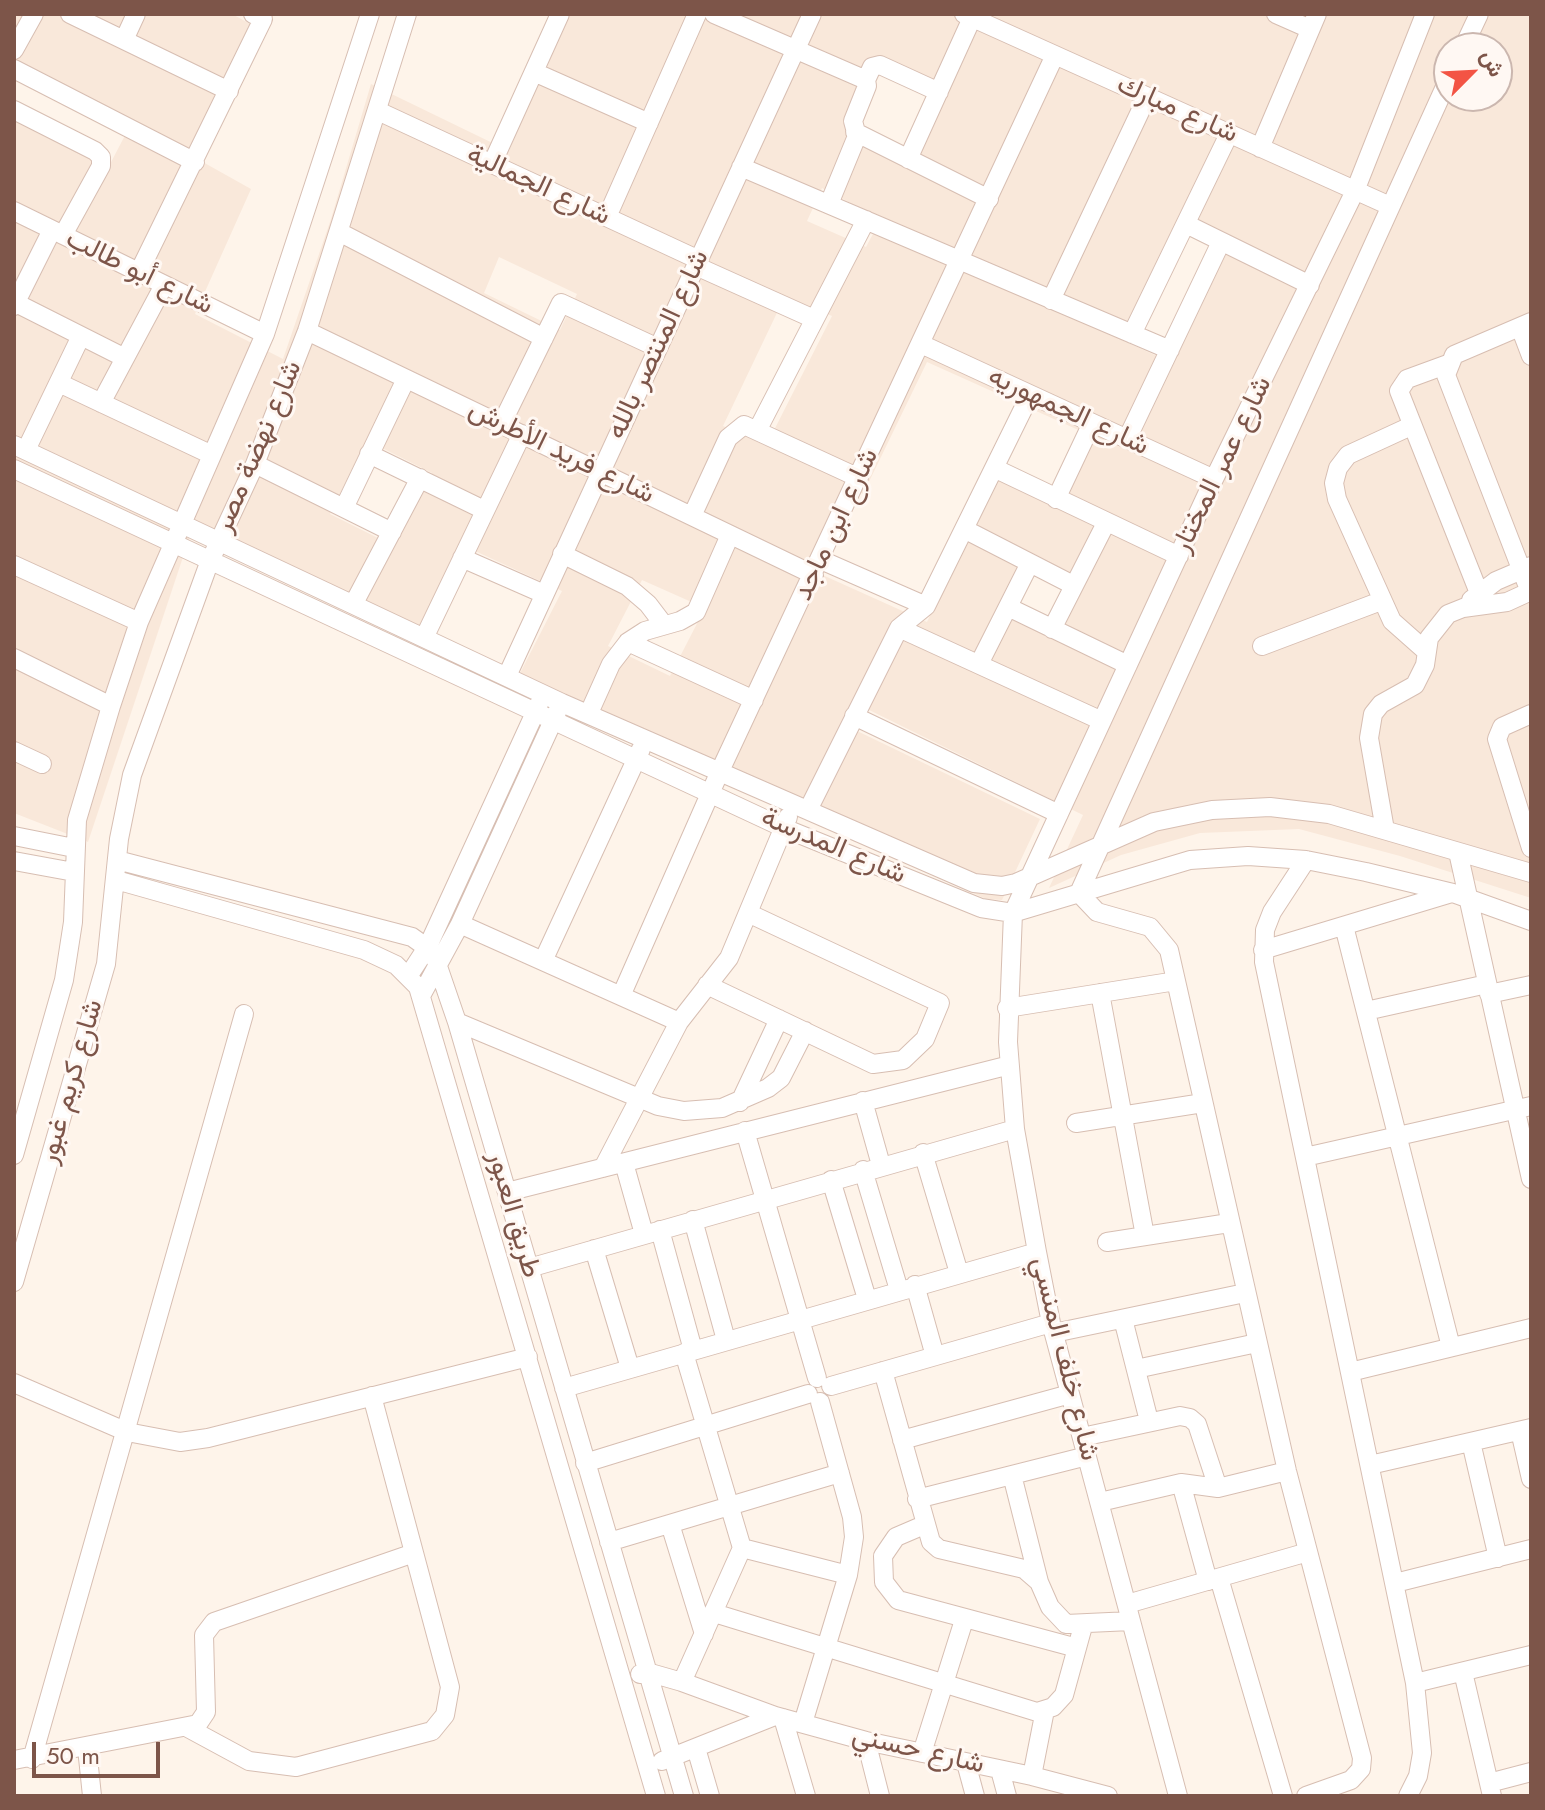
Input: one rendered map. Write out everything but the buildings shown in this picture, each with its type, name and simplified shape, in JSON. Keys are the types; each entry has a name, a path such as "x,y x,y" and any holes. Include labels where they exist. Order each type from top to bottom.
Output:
{"street":[{"path":"14,50 34,14"},
{"path":"70,14 229,91"},
{"path":"124,40 136,14"},
{"path":"139,272 263,19 253,14"},
{"name":"شارع نهضة مصر","path":"74,872 77,820 139,622 265,334 370,14"},
{"name":"شارع نهضة مصر","path":"116,880 122,817 132,775 209,563 255,464 307,331 407,14"},
{"path":"492,164 560,14"},
{"path":"607,217 697,14"},
{"path":"714,14 866,80"},
{"name":"شارع المنتصر بالله","path":"507,676 812,14"},
{"path":"1260,148 1314,22 1276,14"},
{"name":"شارع عمر المختار","path":"1013,913 1214,479 1355,191 1425,14"},
{"path":"908,159 978,17"},
{"name":"شارع مبارك","path":"978,17 1055,55 1390,206"},
{"name":"شارع ابن ماجد","path":"621,996 720,771 818,568 1055,55"},
{"path":"829,204 857,136 854,117 872,67 880,65 939,92"},
{"path":"14,69 195,162"},
{"path":"534,72 649,123"},
{"path":"1051,300 1147,97"},
{"path":"14,110 95,151 101,157 101,166 15,304 125,358"},
{"name":"شارع الجمالية","path":"378,111 607,217 814,319"},
{"name":"شارع عمر المختار","path":"1079,893 1433,112"},
{"path":"855,132 989,199"},
{"path":"1132,334 1229,134"},
{"path":"741,167 1170,350"},
{"name":"شارع أبو طالب","path":"14,211 265,334"},
{"path":"758,429 866,220"},
{"path":"1186,224 1310,285"},
{"path":"339,232 544,338"},
{"path":"1127,439 1221,242"},
{"path":"101,403 164,285"},
{"path":"501,425 561,303 658,348"},
{"path":"1479,593 1400,399 1401,384 1448,364 1463,350 1525,324 1531,356"},
{"name":"شارع فريد الأطرش","path":"307,331 730,535 926,606"},
{"path":"20,447 59,383 81,336"},
{"name":"شارع الجمهوريه","path":"921,344 1214,479"},
{"path":"1448,364 1449,385 1526,568 1531,592 1507,602 1463,608"},
{"path":"344,508 406,379"},
{"path":"59,383 212,455"},
{"path":"603,1168 679,1022 729,958 784,828 801,807 854,716 899,628 926,606 1030,395"},
{"path":"1056,499 1092,423"},
{"path":"692,516 732,432 744,425 859,478"},
{"path":"1411,426 1348,455 1338,468 1334,483 1337,499 1392,621 1427,652"},
{"path":"425,636 522,434"},
{"name":"شارع المدرسة","path":"20,447 562,703 974,883 1002,886 1029,878 1099,844 1154,822 1212,810 1256,808 1329,814 1531,873"},
{"path":"369,454 484,510"},
{"path":"255,464 392,532"},
{"path":"994,468 1179,556"},
{"name":"شارع المدرسة","path":"14,469 174,543 209,563 784,828 981,908 1013,913 1190,860 1248,856 1306,860 1460,895 1531,921"},
{"path":"354,603 420,478"},
{"path":"1052,629 1106,523"},
{"path":"964,529 1073,585"},
{"path":"589,713 611,664 628,642 696,612 730,535"},
{"path":"562,554 627,586 648,604 664,625"},
{"path":"462,558 544,594"},
{"path":"979,664 1030,563"},
{"path":"14,565 139,622"},
{"path":"1385,830 1369,725 1381,704 1415,685 1422,676 1436,624 1463,608 1479,593 1526,568"},
{"path":"1262,646 1381,601"},
{"path":"1008,607 1128,665"},
{"path":"899,628 1102,721"},
{"path":"628,642 754,700"},
{"path":"14,658 111,706"},
{"path":"422,994 460,924 544,718 543,693"},
{"path":"409,975 428,946 544,718 562,703"},
{"path":"1531,714 1502,727 1497,739 1526,810 1531,848"},
{"path":"854,716 1059,814"},
{"path":"543,961 646,739"},
{"path":"14,751 42,764"},
{"path":"14,836 74,848"},
{"path":"1458,852 1460,895 1523,1108 1531,1179"},
{"path":"117,860 412,937 428,946"},
{"path":"1306,860 1272,912 1263,950 1415,1683 1422,1753 1418,1776 1408,1796"},
{"path":"14,861 74,872"},
{"name":"شارع كريم غبور","path":"14,1155 21,1102 64,980 73,922 74,872"},
{"name":"طريق العبور","path":"116,880 364,950 409,975 422,994 656,1796"},
{"name":"شارع كريم غبور","path":"14,1282 104,975 116,880"},
{"path":"1079,893 1097,912 1136,921 1161,937 1169,950 1287,1471 1362,1758 1361,1769 1351,1780 1306,1796"},
{"path":"1263,950 1460,895"},
{"path":"707,985 873,1064 888,1065 916,1051 940,1003 748,913"},
{"name":"شارع خلف المنسي","path":"1013,913 1007,1008 1010,1065 1015,1129 1037,1252 1052,1328 1178,1796"},
{"path":"460,924 679,1022"},
{"path":"1344,926 1451,1347"},
{"name":"طريق العبور","path":"428,946 439,963 457,1022 684,1796"},
{"path":"1007,1008 1176,981"},
{"path":"1366,1011 1488,989 1531,985"},
{"path":"1100,993 1145,1236"},
{"path":"244,1014 127,1432 23,1759 198,1724 206,1712 204,1635 214,1622 414,1553"},
{"path":"740,1102 779,1019"},
{"path":"457,1022 639,1098 684,1111 740,1102 781,1078 805,1031"},
{"path":"507,1192 1010,1065"},
{"path":"863,1101 872,1168 907,1288 935,1356"},
{"path":"1076,1123 1203,1103"},
{"path":"1305,1157 1523,1108"},
{"path":"529,1268 1015,1129"},
{"path":"745,1131 819,1390 854,1537 848,1575 803,1723"},
{"path":"923,1153 959,1273"},
{"path":"624,1163 652,1232 742,1548 682,1682"},
{"path":"831,1180 867,1299"},
{"path":"693,1220 726,1340"},
{"path":"1107,1242 1229,1223"},
{"path":"594,1249 630,1368"},
{"path":"564,1388 1037,1252"},
{"path":"585,1463 935,1356 1052,1328 1123,1319 1245,1293"},
{"path":"1123,1319 1149,1421"},
{"path":"1350,1372 1531,1328"},
{"path":"1136,1369 1257,1343"},
{"path":"14,1383 127,1432 162,1441 194,1441 528,1357"},
{"path":"883,1371 931,1542 939,1549 1024,1569 1039,1582"},
{"path":"902,1440 1070,1394"},
{"path":"188,1728 249,1761 280,1767 312,1765 432,1731 445,1715 450,1687 372,1396"},
{"path":"1082,1437 1180,1416 1197,1424 1218,1488"},
{"path":"1370,1465 1525,1429 1531,1479"},
{"path":"1471,1442 1498,1558"},
{"path":"917,1499 1087,1456"},
{"path":"1100,1502 1181,1483 1218,1488 1287,1471"},
{"path":"609,1542 840,1473"},
{"path":"1012,1475 1039,1582 1058,1618 1066,1624 1083,1626 1214,1579 1308,1552"},
{"path":"1181,1483 1283,1796"},
{"path":"670,1524 704,1634"},
{"path":"924,1525 896,1537 883,1556 884,1582 898,1600 1077,1648"},
{"path":"742,1548 848,1575"},
{"path":"1395,1583 1531,1549"},
{"path":"714,1613 1037,1712 1045,1710 1064,1695 1083,1626"},
{"path":"922,1753 964,1620"},
{"path":"1415,1683 1531,1655"},
{"path":"622,1679 647,1672"},
{"name":"شارع حسني","path":"647,1672 779,1717 866,1741 1032,1776 1108,1796"},
{"path":"1463,1672 1490,1789 1531,1772"},
{"path":"1032,1776 1045,1710"},
{"path":"648,1765 779,1717 806,1796"},
{"path":"866,1741 880,1796"},
{"path":"87,1748 92,1796"},
{"path":"696,1748 710,1796"},
{"path":"966,1763 975,1796"},
{"path":"1000,1770 1007,1796"}],"shaded area":[{"path":"14,14 232,14 254,26 201,161 251,189 195,314 283,359 331,219 371,84 509,151 544,65 570,14 1531,14 1531,898 1400,856 1299,829 1200,833 1121,855 1049,888 1083,815 865,708 855,730 1040,819 1002,900 986,899 514,685 562,591 475,551 430,647 190,536 88,842 14,813 14,118 109,166 132,122 14,64","holes":["874,60 943,90 912,160 846,129","822,188 881,219 866,247 807,221","1184,213 1228,236 1170,362 1124,341","499,257 577,294 560,330 484,293","785,296 832,316 766,446 723,426","927,362 1094,437 1060,507 996,476 927,622 807,568 846,485 863,494","366,440 432,473 392,545 330,514","1028,554 1083,582 1055,639 999,612","642,580 705,608 670,676 608,646"]}]}
